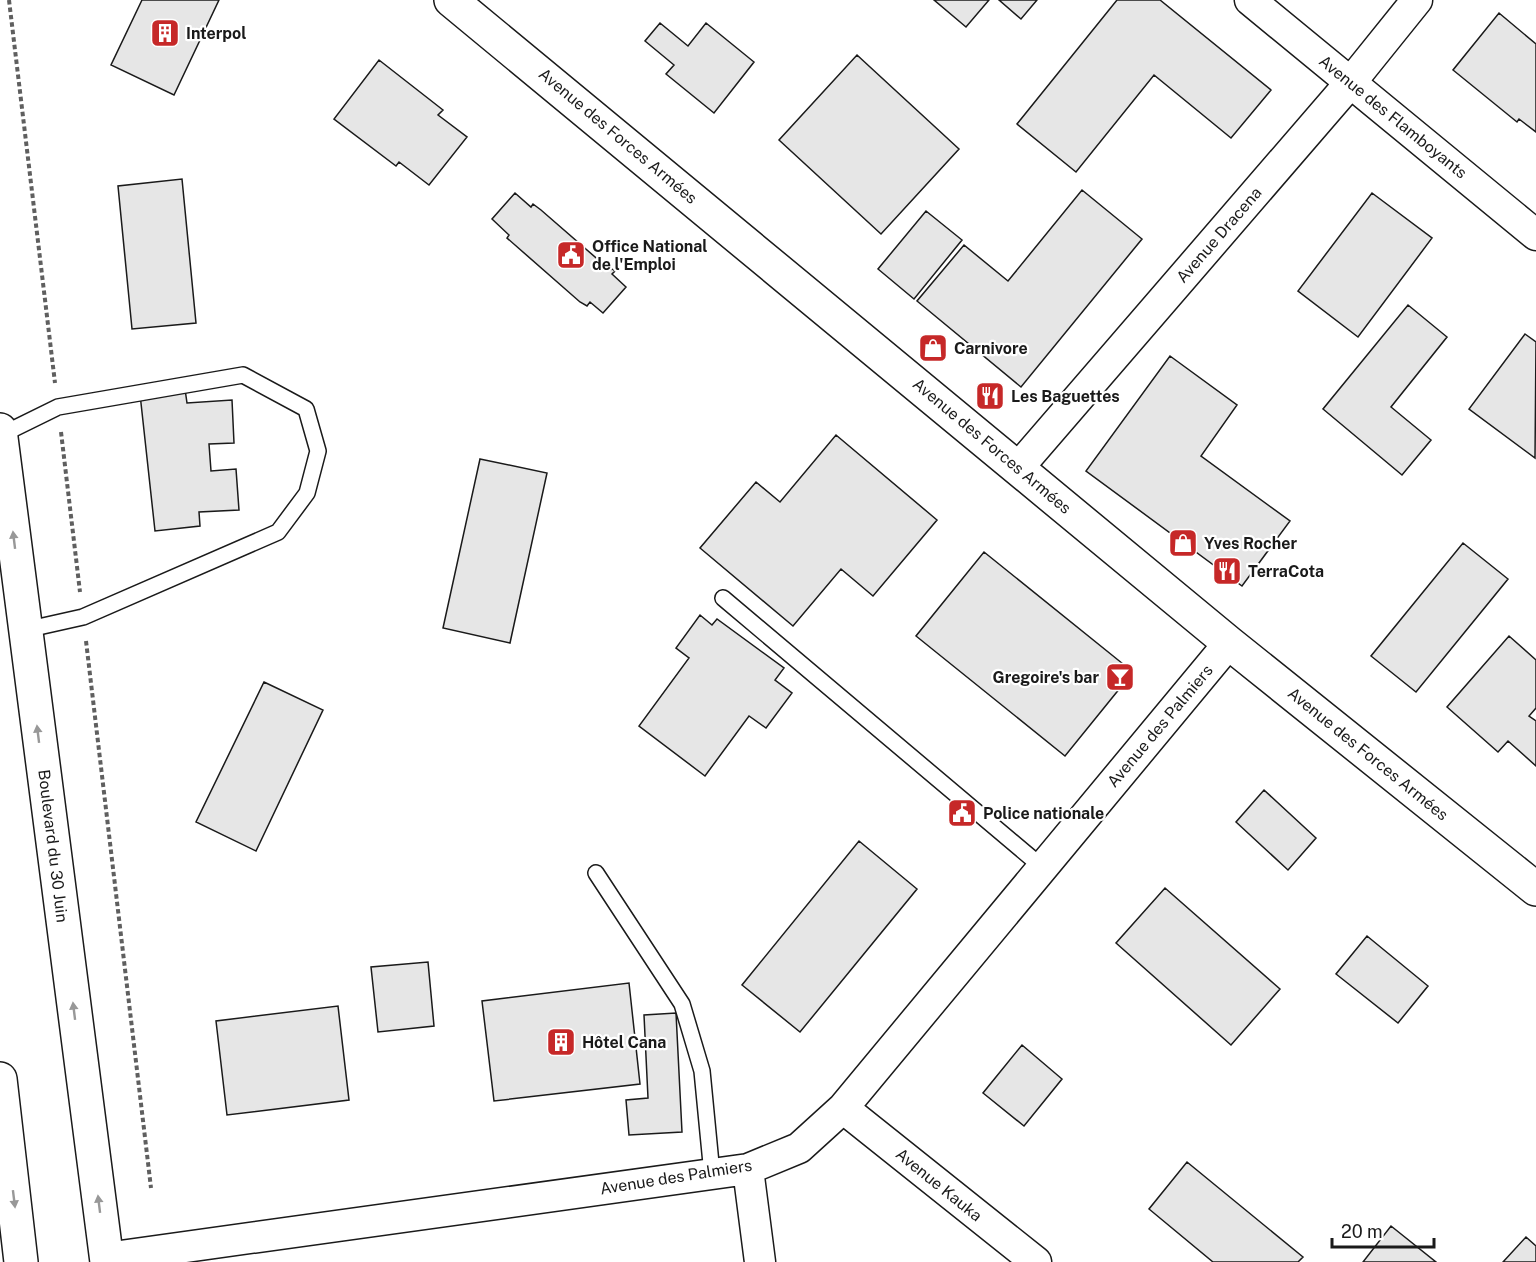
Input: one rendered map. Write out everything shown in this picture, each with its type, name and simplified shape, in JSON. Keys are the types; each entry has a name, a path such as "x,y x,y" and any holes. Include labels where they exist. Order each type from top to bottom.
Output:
{"street":[{"name":"Avenue des Forces Armées","path":"451,0 1229,644 1536,889"},
{"name":"Avenue des Flamboyants","path":"1250,0 1536,235"},
{"name":"Avenue Dracena","path":"1018,468 1351,82 1417,0"},
{"name":"Boulevard du 30 Juin","path":"0,430 106,1260"},
{"name":"Avenue des Palmiers","path":"106,1260 712,1174 748,1168 799,1148 843,1108 1229,644"},
{"path":"0,1078 21,1262"},
{"name":"Avenue Kauka","path":"843,1108 1036,1262"},
{"path":"748,1168 760,1262"}],"lane":[{"path":"1,435 58,407 243,375 306,409 318,451 307,493 278,532 83,617 25,630"},
{"path":"723,598 1042,867"},
{"path":"596,873 682,1004 702,1071 712,1174"}],"building":[{"name":"Interpol","path":"142,0 219,0 174,95 111,65"},
{"path":"934,0 989,0 966,27"},
{"path":"999,0 1037,0 1021,19"},
{"path":"1117,0 1160,0 1271,90 1231,138 1154,75 1076,172 1017,124"},
{"path":"1499,13 1536,44 1536,132 1519,119 1517,122 1453,70"},
{"path":"660,23 688,46 706,23 754,62 714,113 666,74 674,65 645,41"},
{"path":"857,55 959,149 881,234 779,140"},
{"path":"379,60 443,110 438,115 467,137 429,185 399,162 396,166 334,119"},
{"path":"182,179 196,323 132,329 118,186"},
{"path":"1082,190 1142,239 1021,387 917,301 964,245 1008,281"},
{"path":"515,193 531,207 533,204 541,210 610,270 615,271 612,274 626,287 603,313 590,302 587,306 580,302 507,238 509,235 492,219"},
{"path":"1372,193 1432,238 1358,337 1298,291"},
{"path":"926,211 962,240 914,299 878,269"},
{"path":"1408,305 1447,337 1391,407 1431,440 1402,475 1323,409"},
{"path":"1525,334 1536,342 1535,458 1469,409"},
{"path":"1170,356 1237,405 1201,456 1290,521 1242,586 1086,471"},
{"path":"185,389 187,403 232,400 234,443 209,444 211,471 236,469 239,510 199,512 200,526 155,531 140,394"},
{"path":"836,435 937,520 873,596 841,569 793,626 700,548 756,482 780,502"},
{"path":"480,459 547,473 510,643 443,628"},
{"path":"1463,543 1508,579 1416,692 1371,656"},
{"path":"984,552 1133,672 1065,756 916,636"},
{"path":"700,615 712,625 717,619 784,668 775,680 792,693 766,728 749,716 705,776 639,726 689,658 676,648"},
{"path":"1509,636 1536,660 1536,708 1529,716 1536,721 1536,766 1508,741 1498,752 1447,707"},
{"path":"264,682 323,710 256,851 196,822"},
{"path":"1264,790 1316,838 1288,870 1236,822"},
{"path":"859,841 917,889 800,1032 742,985"},
{"path":"1165,888 1280,989 1231,1045 1116,943"},
{"path":"1367,936 1428,986 1398,1023 1336,974"},
{"path":"428,962 434,1026 378,1032 371,967"},
{"name":"Hôtel Cana","path":"629,983 640,1084 494,1101 482,1001"},
{"path":"338,1006 349,1100 227,1115 216,1021"},
{"path":"676,1013 682,1132 629,1135 626,1100 648,1098 644,1015"},
{"path":"1022,1045 1062,1079 1024,1126 983,1093"},
{"path":"1187,1162 1303,1257 1298,1262 1213,1262 1149,1209"},
{"path":"1391,1226 1436,1262 1363,1262"},
{"path":"1526,1237 1536,1246 1536,1262 1503,1262"}],"place":[{"name":"Interpol","path":"165,33"},
{"name":"Office National de l'Emploi","path":"571,255"},
{"name":"Carnivore","path":"933,348"},
{"name":"Les Baguettes","path":"990,396"},
{"name":"Yves Rocher","path":"1183,543"},
{"name":"TerraCota","path":"1227,571"},
{"name":"Gregoire's bar","path":"1120,677"},
{"name":"Police nationale","path":"962,813"},
{"name":"Hôtel Cana","path":"561,1042"}]}
